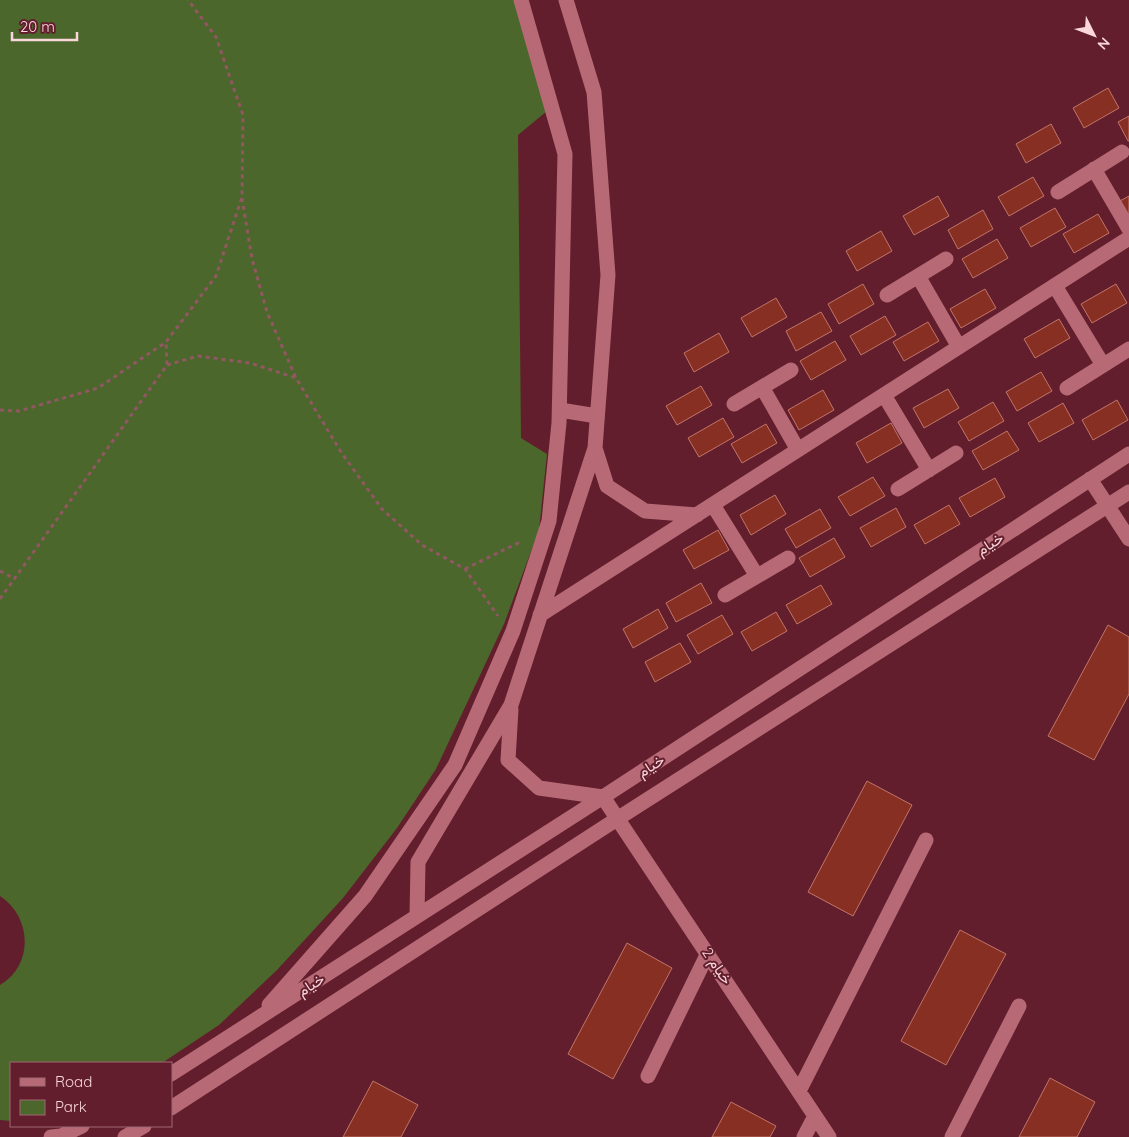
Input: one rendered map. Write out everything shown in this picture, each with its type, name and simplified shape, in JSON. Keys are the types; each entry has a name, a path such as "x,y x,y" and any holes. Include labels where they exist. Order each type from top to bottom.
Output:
{"street":[{"path":"257,1019 365,896 455,765 513,631 549,521 560,410 565,154 521,0"},
{"path":"417,916 418,862 511,706 595,448 608,276 594,92 566,0"},
{"path":"1058,192 1122,152"},
{"path":"1094,169 1129,229"},
{"path":"540,616 1129,238"},
{"path":"887,295 946,259"},
{"path":"918,276 959,347"},
{"path":"1054,286 1103,365"},
{"path":"1067,388 1129,349"},
{"path":"734,404 791,370"},
{"path":"762,387 798,450"},
{"path":"884,394 929,470"},
{"path":"560,410 597,416"},
{"path":"595,448 607,486 645,511 697,515"},
{"path":"898,488 956,454"},
{"name":"خیام","path":"172,1073 603,797 1129,454"},
{"path":"1090,479 1129,539"},
{"name":"خیام","path":"172,1107 1129,492"},
{"path":"713,505 757,576"},
{"path":"725,595 788,558"},
{"path":"511,706 508,760 539,788 603,797"},
{"name":"خیام 2","path":"603,797 828,1137"},
{"path":"799,1091 926,840"},
{"path":"648,1076 708,953"},
{"path":"952,1137 1019,1006"},
{"path":"804,1137 815,1116"},
{"path":"51,1137 60,1136 80,1127"}],"path":[{"path":"188,0 216,37 243,115 242,197 252,259 266,312 296,378 341,452 382,509 422,544 465,569 484,599 504,624 513,631"},
{"path":"0,410 18,411 98,388 166,342 216,276 242,197"},
{"path":"0,599 167,365 166,342"},
{"path":"167,365 198,356 250,363 296,378"},
{"path":"0,571 15,579"}],"green space":[{"path":"0,0 516,0 547,111 518,135 521,438 547,454 539,530 504,624 436,769 397,828 343,898 277,970 219,1025 164,1062 10,1062 10,1121 0,1120 0,985 19,966 25,941 23,928 18,916 11,905 0,896"}],"building":[{"path":"1108,88 1119,108 1084,128 1073,108"},
{"path":"1129,116 1129,141 1128,141 1118,122"},
{"path":"1051,124 1061,143 1026,163 1016,144"},
{"path":"1033,177 1044,196 1009,216 998,197"},
{"path":"938,196 949,216 914,235 903,216"},
{"path":"1129,196 1129,217 1120,201"},
{"path":"1055,208 1066,227 1031,247 1020,228"},
{"path":"983,210 993,229 958,249 948,230"},
{"path":"1098,214 1109,233 1074,253 1063,234"},
{"path":"881,231 892,251 857,271 846,251"},
{"path":"997,239 1008,258 973,278 962,259"},
{"path":"863,284 874,304 839,324 828,304"},
{"path":"1116,284 1127,303 1092,323 1081,304"},
{"path":"985,289 996,308 961,328 950,309"},
{"path":"776,298 787,317 752,337 741,318"},
{"path":"821,312 832,331 796,351 786,331"},
{"path":"885,316 896,335 861,355 850,336"},
{"path":"1059,319 1070,338 1035,358 1024,339"},
{"path":"928,322 939,341 904,361 893,342"},
{"path":"719,333 729,352 694,372 684,353"},
{"path":"835,341 846,360 811,380 800,361"},
{"path":"1041,372 1052,391 1017,411 1006,392"},
{"path":"701,386 712,405 677,425 666,406"},
{"path":"948,389 959,408 924,428 913,408"},
{"path":"823,390 834,410 799,430 788,410"},
{"path":"1117,400 1128,420 1093,440 1082,420"},
{"path":"993,402 1004,421 969,441 958,422"},
{"path":"1063,403 1074,423 1039,442 1028,423"},
{"path":"723,418 734,437 699,457 688,438"},
{"path":"891,423 902,443 867,463 856,443"},
{"path":"766,424 777,443 742,463 731,444"},
{"path":"1007,431 1019,450 983,470 972,451"},
{"path":"873,477 885,496 850,516 838,497"},
{"path":"995,478 1005,497 970,517 959,498"},
{"path":"775,495 786,514 751,535 740,515"},
{"path":"949,505 960,524 925,544 914,525"},
{"path":"896,508 906,527 871,547 860,528"},
{"path":"820,509 831,528 796,548 785,529"},
{"path":"718,530 729,550 694,569 683,550"},
{"path":"834,538 845,557 810,577 799,558"},
{"path":"701,583 712,603 676,622 666,603"},
{"path":"821,585 832,604 797,624 786,605"},
{"path":"658,609 668,628 633,648 623,629"},
{"path":"776,612 787,631 752,651 741,632"},
{"path":"722,615 733,634 698,654 687,635"},
{"path":"1108,625 1129,637 1129,694 1094,760 1048,736"},
{"path":"680,643 691,662 655,682 645,662"},
{"path":"867,781 912,805 853,916 808,892"},
{"path":"960,930 1006,954 946,1065 901,1041"},
{"path":"627,943 672,968 613,1079 568,1054"},
{"path":"1050,1078 1095,1102 1077,1137 1019,1137"},
{"path":"373,1081 418,1105 401,1137 343,1137"},
{"path":"731,1102 776,1126 770,1137 712,1137"}]}
